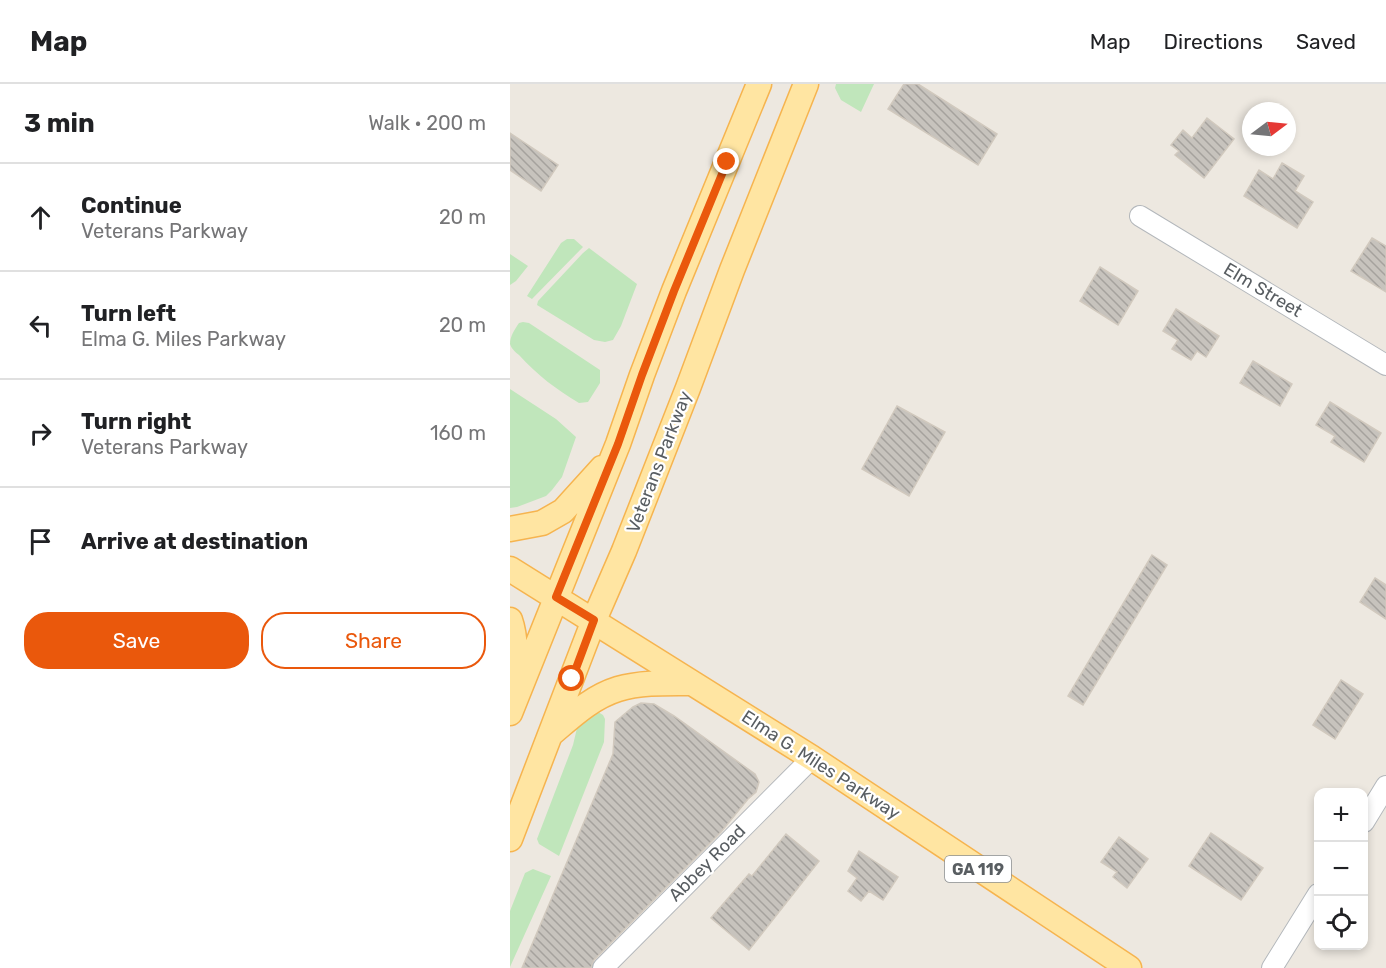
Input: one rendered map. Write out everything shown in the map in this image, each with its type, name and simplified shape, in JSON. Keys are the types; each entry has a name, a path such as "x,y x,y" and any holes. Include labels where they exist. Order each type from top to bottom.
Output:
{"main road":[{"path":"512,708 612,457 674,291 759,84"},
{"name":"Veterans Parkway","path":"510,839 806,84"},
{"path":"510,529 542,523 564,511 612,457"},
{"name":"Elma G. Miles Parkway","path":"510,569 812,758 1129,968"},
{"path":"510,620 515,657 512,708"},
{"path":"550,734 577,711 618,689 661,682 694,683"}],"street":[{"name":"Elm Street","path":"1140,216 1386,365"},
{"name":"Abbey Road","path":"603,968 812,758"},
{"path":"1368,815 1386,786"},
{"path":"1272,968 1317,896"}],"green space":[{"path":"836,84 874,84 861,112 841,100 835,88"},
{"path":"567,239 574,239 583,247 532,299 527,296 561,243"},
{"path":"589,248 637,284 621,326 613,340 605,342 594,340 537,305 538,301"},
{"path":"510,254 528,266 510,285"},
{"path":"519,323 529,323 600,370 600,383 588,402 579,403 555,387 512,349 510,344 512,335"},
{"path":"510,389 556,419 576,437 562,477 552,490 546,496 510,508"},
{"path":"595,710 605,719 604,742 559,856 539,844 537,839 573,745 577,728"},
{"path":"533,869 551,876 510,967 510,911 525,873"}],"building":[{"path":"904,84 918,84 997,134 978,165 888,109"},
{"path":"1207,118 1234,139 1204,178 1175,155 1179,151 1171,145 1183,130 1192,138"},
{"path":"510,133 558,165 541,191 510,170"},
{"path":"1282,163 1304,176 1295,191 1313,202 1297,228 1244,196 1259,170 1273,179"},
{"path":"1372,238 1386,246 1386,292 1351,271"},
{"path":"1100,267 1138,291 1118,325 1080,301"},
{"path":"1176,309 1219,336 1206,357 1197,351 1191,360 1172,349 1178,340 1163,331"},
{"path":"1253,361 1292,384 1280,406 1240,383"},
{"path":"1330,402 1381,433 1364,462 1331,442 1335,436 1316,425"},
{"path":"897,406 945,432 909,496 862,469"},
{"path":"1152,555 1167,565 1083,705 1068,696"},
{"path":"1375,578 1386,585 1386,619 1360,602"},
{"path":"1341,680 1363,694 1335,739 1313,725"},
{"path":"641,703 654,704 674,716 755,774 759,782 756,792 721,832 594,960 591,968 522,968 613,754 615,722"},
{"path":"1211,833 1263,868 1241,900 1189,866"},
{"path":"786,834 819,861 749,950 711,918 749,874 752,876"},
{"path":"1119,837 1148,859 1127,888 1113,877 1117,872 1101,862"},
{"path":"859,851 898,877 883,900 869,891 861,901 848,891 857,878 848,871"}],"route":[{"path":"572,679 594,620 556,597 618,444 674,291 727,162"}]}
